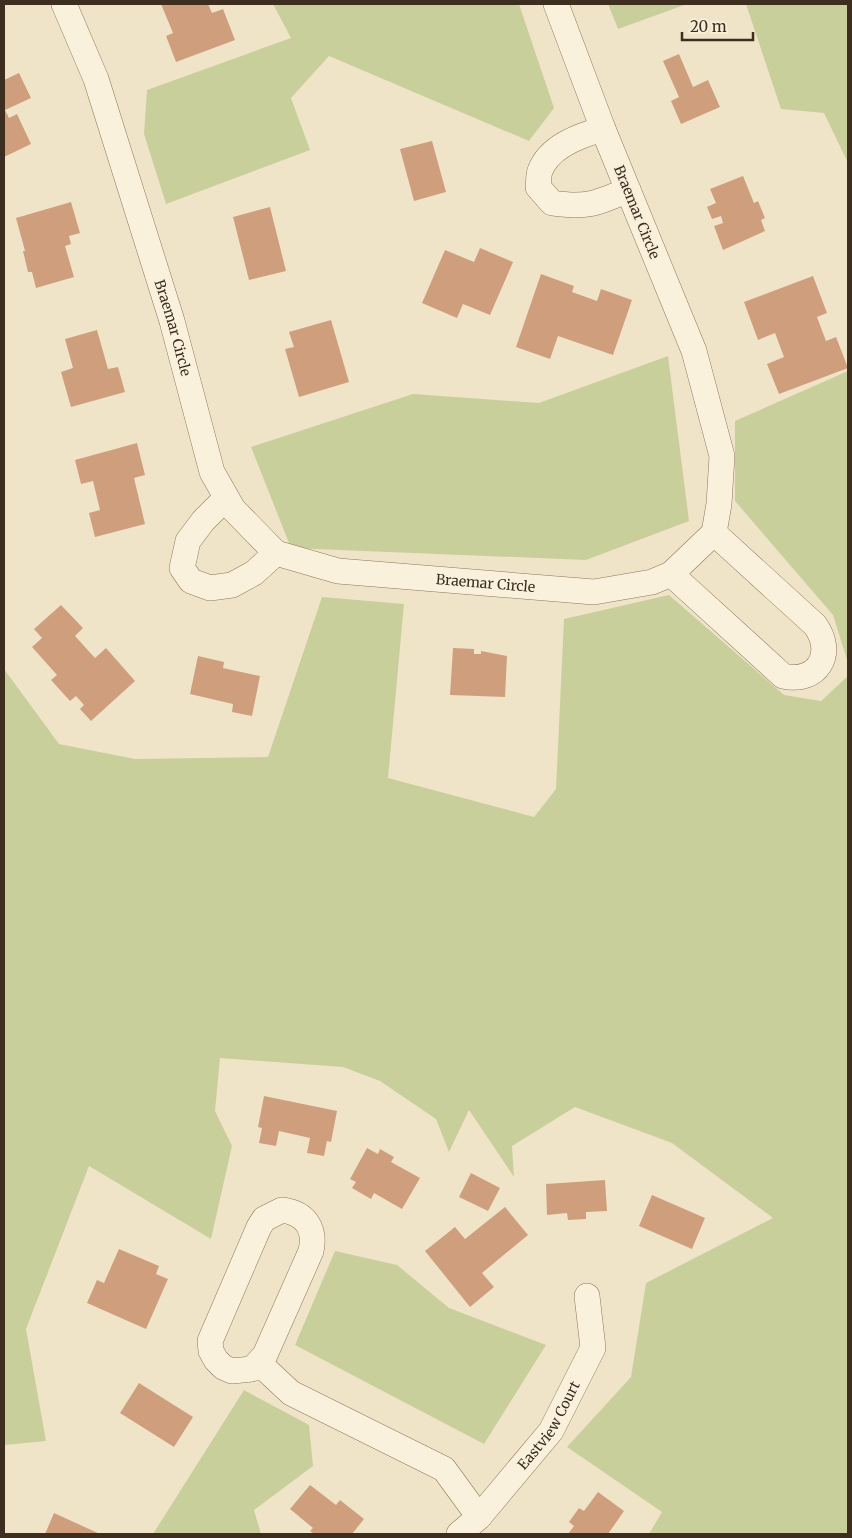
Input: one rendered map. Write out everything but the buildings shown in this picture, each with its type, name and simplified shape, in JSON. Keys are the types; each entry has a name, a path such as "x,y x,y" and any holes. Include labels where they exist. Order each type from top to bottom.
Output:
{"street":[{"name":"Braemar Circle","path":"64,4 96,79 172,321 212,472 233,509 276,553 338,571 594,592 652,582 671,574 714,533 719,504 722,456 694,351 603,129 556,4"},
{"path":"603,129 576,137 553,153 540,171 538,187 552,203 578,207 598,202 628,190"},
{"path":"226,498 202,521 188,541 182,568 191,581 210,588 232,584 254,573 276,553"},
{"path":"671,574 783,676 804,677 813,672 820,664 824,654 825,644 822,634 815,625 714,533"},
{"path":"282,1210 292,1211 301,1215 308,1222 314,1241 260,1363 252,1369 242,1371 228,1369 216,1360 211,1351 210,1341 259,1227 272,1213 282,1210"},
{"name":"Eastview Court","path":"459,1534 479,1517 551,1431 593,1348 587,1296"},
{"path":"260,1363 291,1393 444,1469 479,1517"}],"green space":[{"path":"273,4 519,4 554,108 529,141 329,56 291,98 310,150 166,204 144,134 147,90 291,38"},
{"path":"608,4 687,4 618,29"},
{"path":"746,4 848,4 848,163 824,113 781,109"},
{"path":"668,356 689,521 586,560 291,548 251,447 413,394 539,403"},
{"path":"848,371 848,663 833,615 735,501 735,421"},
{"path":"669,595 784,695 821,701 848,676 848,1534 649,1534 662,1512 567,1447 631,1377 646,1283 773,1218 672,1143 575,1107 512,1146 514,1177 469,1110 449,1152 436,1119 380,1081 343,1067 220,1058 215,1111 232,1146 211,1239 89,1166 26,1329 46,1441 4,1445 4,669 59,744 135,759 268,757 322,597 404,604 388,778 534,817 556,789 564,619"},
{"path":"335,1251 397,1265 449,1308 546,1345 484,1444 295,1345"},
{"path":"244,1390 309,1425 313,1466 254,1510 261,1534 153,1534"}]}
